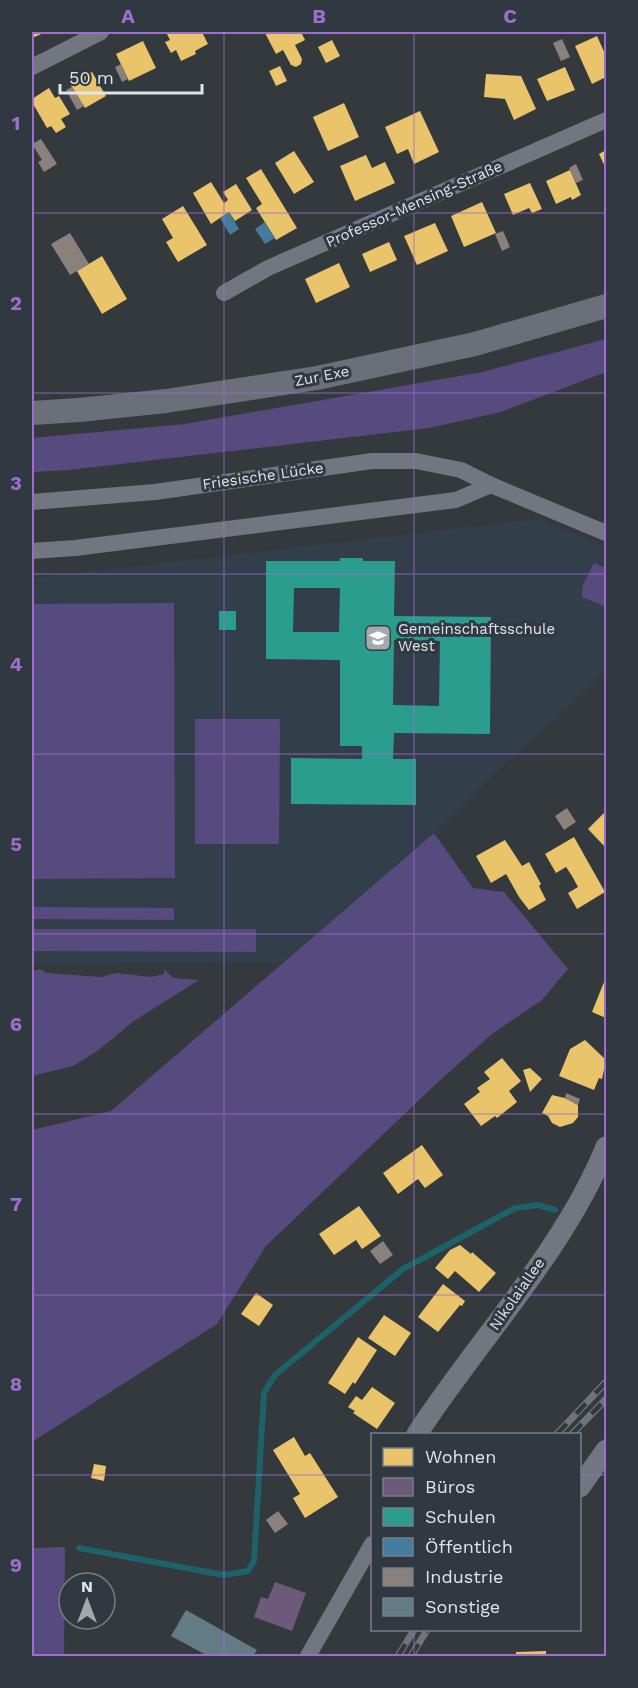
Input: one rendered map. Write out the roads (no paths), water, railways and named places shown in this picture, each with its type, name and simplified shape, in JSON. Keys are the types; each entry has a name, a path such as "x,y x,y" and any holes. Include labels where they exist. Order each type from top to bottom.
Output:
{"main road":[{"name":"Zur Exe","path":"32,413 166,401 317,378 475,344 606,306"}],"street":[{"path":"32,67 101,32"},
{"name":"Professor-Mensing-Straße","path":"224,293 268,268 606,120"},
{"name":"Friesische Lücke","path":"32,502 154,492 372,461 416,460 461,470 491,486 606,533"},
{"path":"32,551 75,548 456,500 491,486"},
{"name":"Nikolaiallee","path":"418,1433 520,1292 571,1215 598,1169 606,1147"},
{"path":"581,1483 606,1450"},
{"path":"308,1656 371,1546"}],"waterway":[{"path":"79,1548 224,1575 248,1571 254,1561 264,1393 275,1375 403,1269 515,1208 538,1205 555,1210"}],"railway":[{"path":"558,1433 606,1382"},
{"path":"573,1433 606,1399"},
{"path":"398,1656 413,1631"},
{"path":"411,1656 426,1631"}],"place":[{"name":"Gemeinschaftsschule West","path":"378,638"}]}
